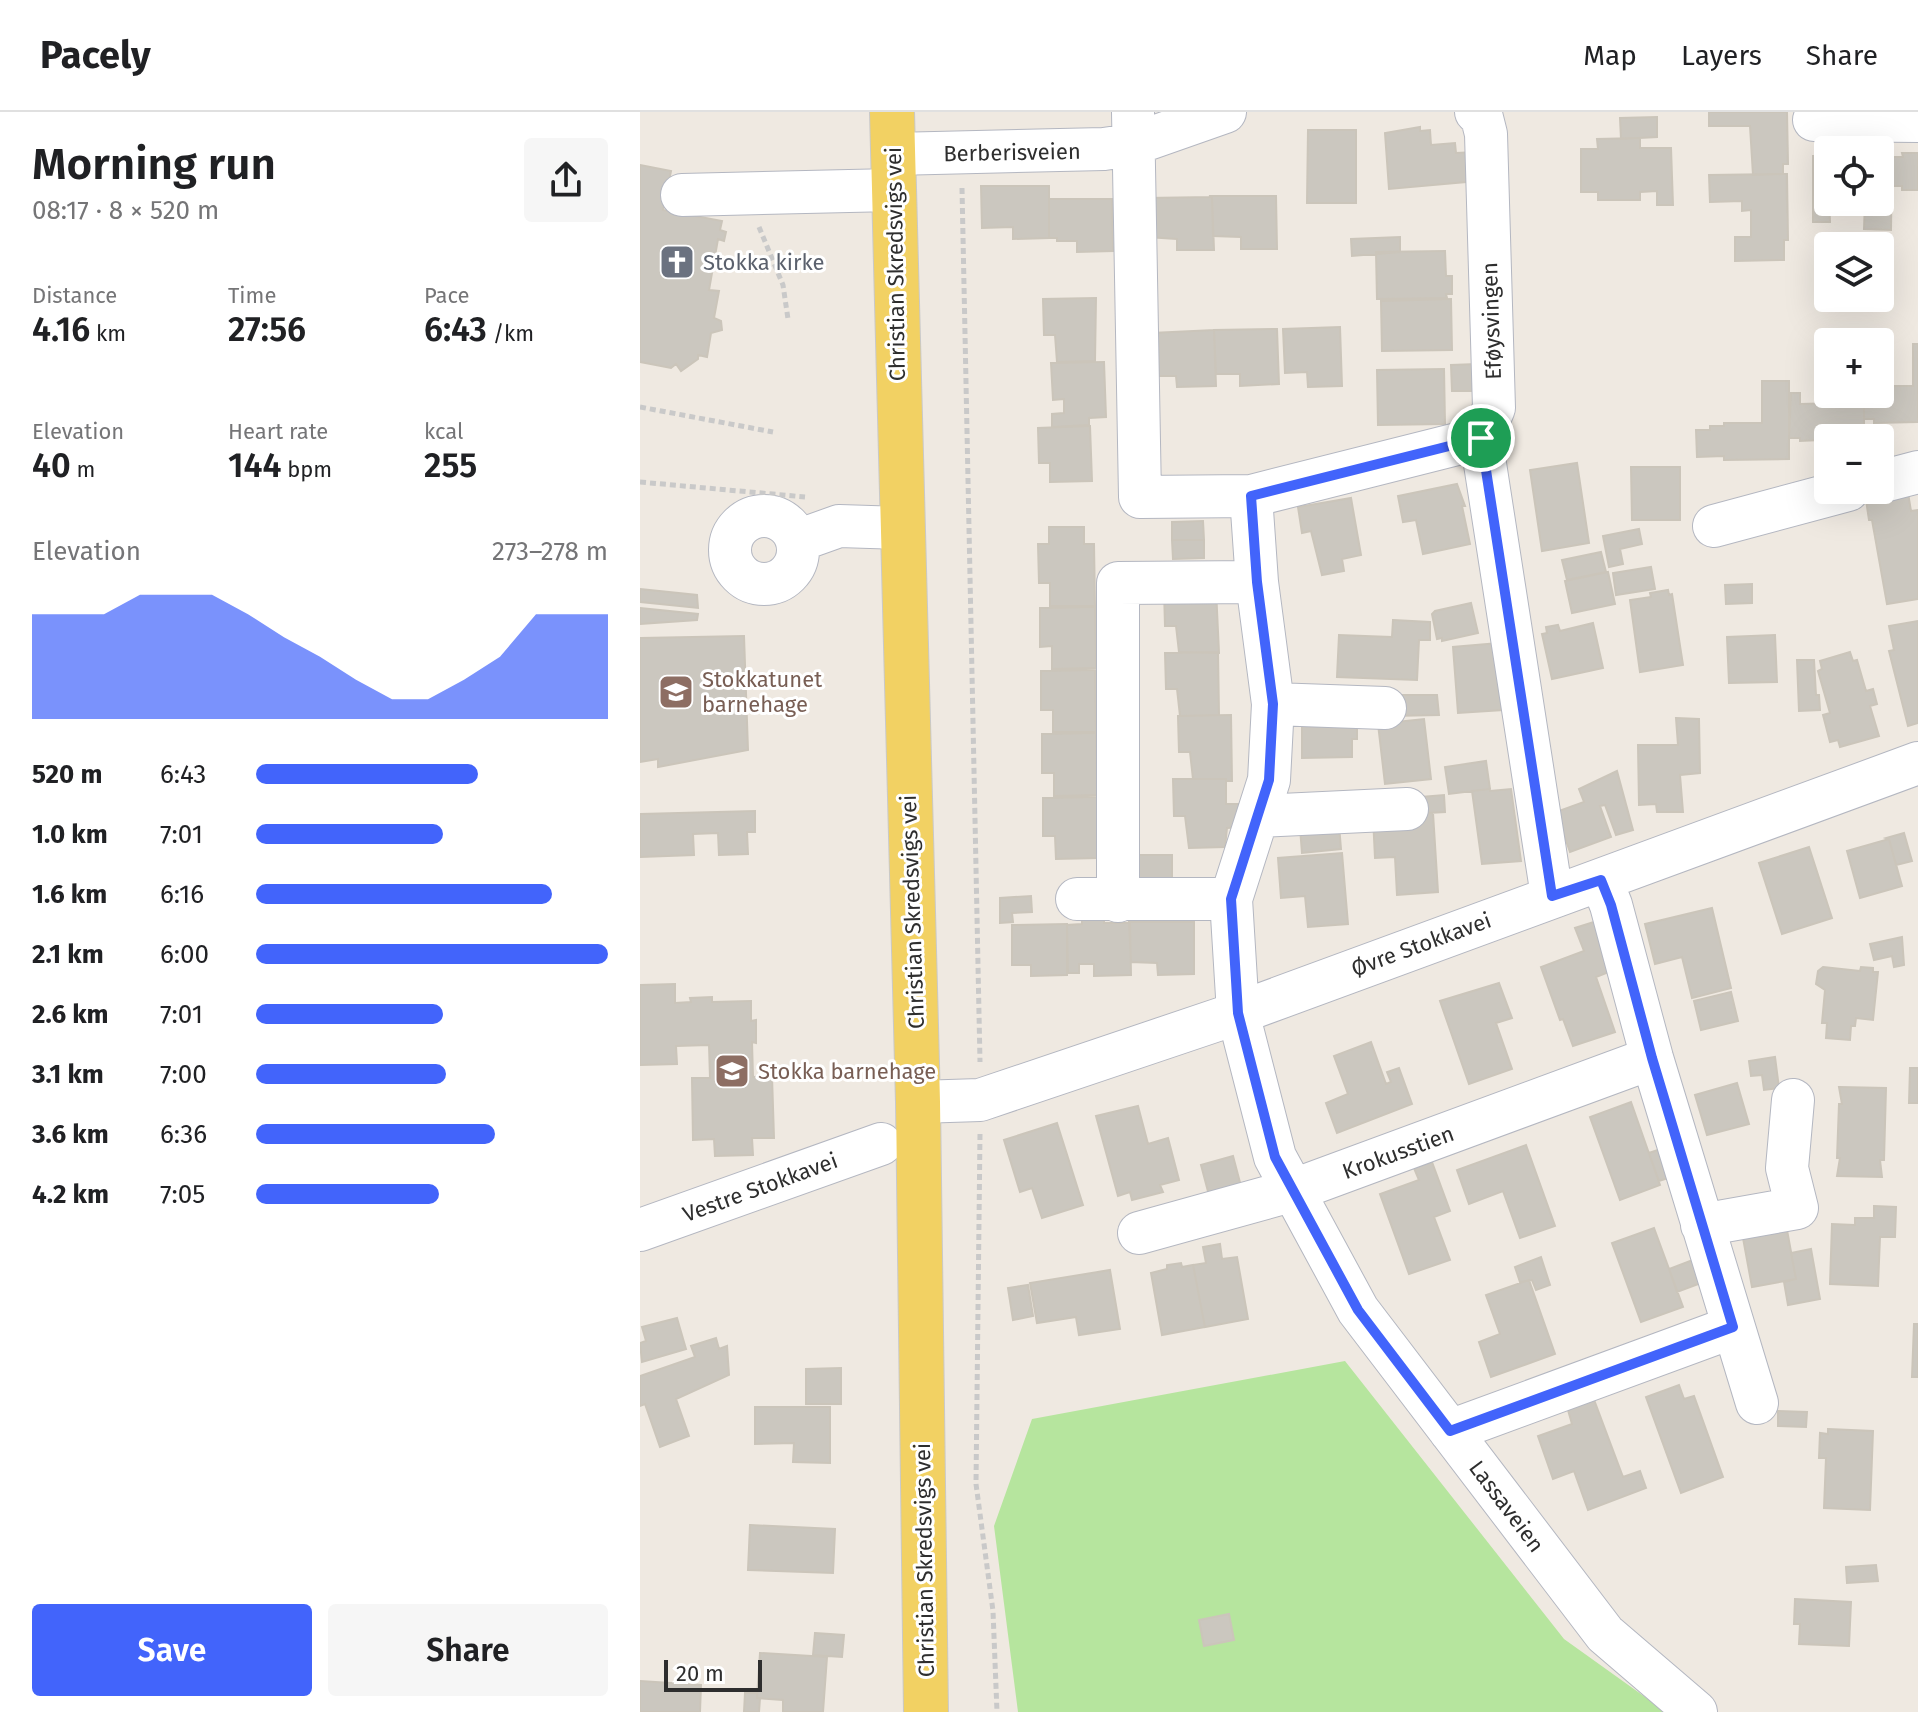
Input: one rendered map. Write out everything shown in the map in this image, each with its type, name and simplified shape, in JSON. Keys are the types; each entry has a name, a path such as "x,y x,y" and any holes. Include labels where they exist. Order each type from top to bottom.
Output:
{"main road":[{"name":"Christian Skredsvigs vei","path":"893,152 918,1102 926,1712"}],"street":[{"name":"Berberisveien","path":"682,195 760,194 893,152 960,154 1104,149 1132,128 1225,112"},
{"name":"Eføysvingen","path":"1476,112 1482,118 1486,134 1494,408 1481,438"},
{"path":"1814,120 1918,121"},
{"path":"1132,128 1140,497 1251,496 1481,438 1552,896"},
{"path":"1894,478 1918,472"},
{"path":"1238,1013 1231,899 1269,780 1273,704 1257,582 1251,496"},
{"path":"1714,526 1814,499"},
{"path":"797,541 839,526 902,528"},
{"path":"1231,899 1098,900 1118,583 1257,582"},
{"path":"1273,704 1385,708"},
{"name":"Øvre Stokkavei","path":"918,1102 980,1100 1238,1013 1918,763"},
{"path":"1258,816 1407,809"},
{"path":"1601,880 1611,905 1652,1058 1757,1403"},
{"name":"Lassaveien","path":"1238,1013 1275,1157 1358,1310 1605,1634 1696,1712"},
{"name":"Krokusstien","path":"1139,1233 1294,1190 1652,1058"},
{"path":"1702,1225 1797,1208 1787,1168 1793,1100"},
{"name":"Vestre Stokkavei","path":"640,1230 881,1144"},
{"path":"1450,1431 1733,1327"}],"path":[{"path":"960,154 980,1063"},
{"path":"760,194 759,229 783,285 788,319"},
{"path":"640,407 773,432"},
{"path":"640,482 809,497"},
{"path":"980,1120 976,1484 993,1611 997,1712"}],"green space":[{"path":"1345,1361 1564,1639 1666,1712 1018,1712 994,1526 1032,1419"}],"building":[{"path":"1709,112 1787,112 1788,164 1783,164 1783,174 1753,175 1750,126 1709,126"},
{"path":"1657,117 1657,137 1621,139 1620,118"},
{"path":"1420,127 1420,131 1430,130 1431,145 1455,143 1456,153 1475,152 1477,181 1389,189 1385,133"},
{"path":"1308,130 1356,130 1356,203 1307,203"},
{"path":"1640,138 1640,148 1671,148 1673,205 1657,205 1657,191 1640,192 1640,200 1598,200 1598,192 1581,192 1581,149 1598,149 1597,139"},
{"path":"1902,153 1918,153 1918,190 1902,190 1902,186 1894,186 1894,157 1903,157"},
{"path":"1813,156 1814,216 1830,216 1830,222 1813,222"},
{"name":"Stokka kirke","path":"640,165 671,171 663,210 722,221 720,230 726,232 724,241 718,239 709,290 719,291 714,318 721,321 722,330 711,333 707,357 698,355 698,359 681,371 676,364 671,368 640,362"},
{"path":"1787,174 1788,240 1784,240 1784,260 1735,261 1735,237 1751,237 1751,210 1742,211 1742,201 1710,202 1709,175"},
{"path":"981,186 1049,186 1049,238 1013,239 1013,227 982,228"},
{"path":"1209,196 1276,196 1277,249 1241,249 1241,237 1213,236 1212,197"},
{"path":"1212,197 1214,250 1177,250 1177,239 1147,237 1146,198"},
{"path":"1049,199 1112,199 1113,251 1077,252 1077,241 1049,238"},
{"path":"1864,216 1891,216 1891,230 1864,229"},
{"path":"1400,237 1400,252 1352,256 1351,239"},
{"path":"1445,251 1446,276 1452,276 1452,294 1446,294 1447,298 1377,299 1376,252"},
{"path":"1096,298 1095,361 1057,362 1055,335 1044,335 1043,299"},
{"path":"1451,299 1452,350 1382,351 1381,301"},
{"path":"1340,327 1342,386 1308,387 1307,372 1285,373 1283,329"},
{"path":"1277,329 1279,384 1240,386 1240,374 1216,374 1214,330"},
{"path":"1214,330 1216,386 1177,387 1176,376 1154,376 1152,333"},
{"path":"1913,344 1918,344 1918,422 1874,423 1874,419 1864,419 1864,408 1894,408 1894,386 1913,386"},
{"path":"1104,362 1106,417 1089,418 1089,425 1052,427 1052,414 1064,413 1064,399 1053,400 1051,363"},
{"path":"1477,364 1478,391 1452,391 1451,365"},
{"path":"1444,369 1445,424 1378,425 1377,370"},
{"path":"1762,381 1789,381 1789,459 1724,460 1724,456 1697,457 1696,430 1710,430 1710,426 1724,426 1724,423 1762,423"},
{"path":"1791,393 1800,393 1800,404 1814,404 1814,408 1864,408 1864,424 1814,424 1814,440 1789,438"},
{"path":"1090,426 1092,481 1050,482 1050,463 1039,463 1038,428"},
{"path":"1577,463 1589,543 1542,551 1530,470"},
{"path":"1631,467 1680,467 1680,520 1632,520"},
{"path":"1457,484 1465,506 1462,506 1470,544 1423,554 1416,520 1403,522 1398,496"},
{"path":"1908,493 1911,511 1918,510 1918,599 1887,604 1867,504 1894,504 1894,495"},
{"path":"1351,498 1361,555 1342,559 1344,571 1322,575 1311,531 1302,533 1298,507"},
{"path":"1203,521 1204,540 1172,540 1172,522"},
{"path":"1049,527 1084,527 1084,544 1094,544 1095,606 1050,606 1050,583 1039,583 1038,544 1049,544"},
{"path":"1639,529 1642,544 1620,549 1623,564 1609,567 1603,536"},
{"path":"1172,540 1204,540 1204,558 1173,559"},
{"path":"1601,552 1606,572 1567,580 1562,560"},
{"path":"1651,567 1655,589 1616,595 1613,573"},
{"path":"1608,572 1615,604 1572,613 1565,581"},
{"path":"1752,584 1752,603 1726,604 1725,585"},
{"path":"640,589 697,595 698,608 640,602"},
{"path":"1216,589 1219,653 1179,652 1176,626 1165,626 1164,590"},
{"path":"1668,590 1669,595 1672,594 1683,665 1640,672 1630,600 1651,597 1650,593"},
{"path":"1471,603 1478,633 1442,641 1442,638 1437,639 1432,614"},
{"path":"1095,607 1096,668 1052,669 1052,646 1040,647 1040,608"},
{"path":"640,608 698,614 697,620 640,624"},
{"path":"1393,620 1430,622 1430,640 1419,640 1417,680 1337,677 1339,635 1392,637"},
{"path":"1918,621 1918,723 1908,726 1889,651 1894,650 1889,626"},
{"path":"1593,623 1603,668 1552,679 1542,634 1547,633 1546,627 1558,625 1560,631"},
{"path":"1775,635 1777,682 1729,683 1727,637"},
{"path":"744,636 748,750 658,767 658,759 640,762 640,638"},
{"path":"1498,643 1503,710 1458,713 1453,647"},
{"path":"1218,652 1219,715 1180,716 1177,689 1166,689 1165,653"},
{"path":"1850,652 1853,661 1857,660 1866,691 1873,689 1877,704 1870,706 1879,736 1840,747 1838,740 1830,742 1823,715 1830,713 1818,671 1822,669 1820,661"},
{"path":"1797,660 1814,660 1820,710 1799,711"},
{"path":"1095,670 1096,732 1053,732 1053,710 1041,710 1041,671"},
{"path":"1391,695 1437,695 1439,715 1391,716"},
{"path":"1231,715 1232,781 1193,779 1190,752 1179,752 1178,716"},
{"path":"1676,718 1699,719 1700,773 1680,775 1683,812 1657,812 1656,804 1639,805 1638,745 1678,745"},
{"path":"1302,719 1357,723 1357,739 1352,739 1352,757 1302,758"},
{"path":"1424,719 1431,779 1385,784 1378,724"},
{"path":"1096,733 1097,795 1054,796 1054,773 1042,773 1042,734"},
{"path":"1486,761 1490,789 1449,794 1445,767"},
{"path":"1617,771 1633,830 1616,835 1605,805 1600,806 1611,837 1570,852 1556,812 1584,802 1579,789"},
{"path":"1173,779 1226,779 1226,804 1240,804 1241,827 1227,828 1225,847 1189,848 1185,816 1174,816"},
{"path":"1511,789 1521,861 1482,864 1472,791"},
{"path":"1444,795 1445,812 1410,814 1409,798"},
{"path":"1097,797 1099,858 1056,859 1055,836 1043,836 1043,798"},
{"path":"755,811 755,832 747,832 748,854 719,855 718,833 693,834 694,855 640,857 640,814"},
{"path":"1433,813 1438,892 1397,895 1395,857 1375,858 1373,817"},
{"path":"1339,825 1341,849 1302,853 1300,828"},
{"path":"1904,833 1912,861 1896,865 1889,839 1886,838"},
{"path":"1889,839 1902,886 1860,898 1847,851"},
{"path":"1809,847 1832,918 1782,934 1759,863"},
{"path":"1342,853 1348,924 1308,927 1305,896 1281,898 1278,858"},
{"path":"1133,855 1172,855 1172,885 1133,886"},
{"path":"1031,896 1032,912 1012,913 1013,922 1000,923 1000,898"},
{"path":"1712,908 1731,988 1692,998 1682,957 1655,964 1645,924"},
{"path":"1082,911 1104,911 1104,923 1130,923 1131,975 1094,976 1094,964 1079,964 1079,973 1068,973 1067,925 1082,924"},
{"path":"1597,921 1614,970 1596,977 1615,1032 1573,1046 1541,967 1584,951 1575,928"},
{"path":"1129,922 1194,922 1194,974 1158,975 1157,963 1131,962"},
{"path":"1067,924 1067,975 1031,976 1031,965 1012,965 1012,925"},
{"path":"1902,937 1904,965 1894,967 1892,956 1874,960 1870,944"},
{"path":"1823,967 1860,971 1861,967 1873,968 1873,972 1878,972 1873,1020 1856,1018 1855,1026 1851,1026 1850,1040 1826,1038 1827,1023 1822,1023 1825,990 1816,984 1818,971"},
{"path":"1499,983 1512,1018 1496,1023 1512,1069 1469,1084 1440,1001"},
{"name":"Stokka barnehage","path":"675,984 675,1003 691,1002 690,998 712,997 712,1002 751,1001 751,1021 756,1020 756,1043 752,1042 753,1077 772,1076 774,1138 752,1138 753,1155 715,1156 714,1139 693,1140 692,1078 710,1078 709,1045 676,1046 677,1064 640,1065 640,985"},
{"path":"1731,992 1738,1021 1701,1030 1694,1001"},
{"path":"1371,1042 1386,1084 1391,1082 1387,1072 1399,1068 1412,1104 1337,1133 1326,1103 1348,1094 1334,1056"},
{"path":"1775,1057 1779,1088 1764,1090 1762,1075 1751,1076 1749,1061"},
{"path":"1910,1068 1918,1068 1918,1103 1909,1103"},
{"path":"1737,1083 1749,1124 1707,1135 1695,1095"},
{"path":"1839,1087 1886,1088 1884,1160 1880,1160 1882,1177 1837,1176 1840,1158 1837,1158 1839,1104 1842,1104"},
{"path":"1631,1102 1660,1185 1620,1200 1590,1117"},
{"path":"1138,1106 1148,1144 1168,1138 1179,1180 1160,1185 1163,1192 1132,1200 1130,1192 1118,1196 1096,1116"},
{"path":"1057,1123 1083,1205 1042,1218 1032,1188 1020,1192 1004,1140"},
{"path":"1526,1145 1555,1226 1520,1238 1503,1191 1469,1204 1457,1170"},
{"path":"1667,1147 1677,1175 1659,1181 1649,1153"},
{"path":"1233,1156 1242,1190 1210,1199 1201,1165"},
{"path":"1432,1162 1450,1211 1434,1217 1450,1260 1409,1274 1380,1194 1419,1180 1414,1168"},
{"path":"1874,1206 1896,1207 1895,1237 1880,1237 1878,1286 1830,1284 1832,1224 1855,1225 1855,1218 1874,1218"},
{"path":"1654,1228 1683,1307 1641,1322 1612,1243"},
{"path":"1787,1230 1796,1279 1752,1287 1743,1238"},
{"path":"1220,1244 1222,1259 1237,1257 1248,1319 1205,1327 1193,1265 1206,1263 1203,1247"},
{"path":"1811,1249 1820,1299 1788,1305 1784,1282 1796,1279 1791,1253"},
{"path":"1703,1256 1712,1279 1677,1292 1669,1269"},
{"path":"1541,1257 1550,1285 1536,1290 1532,1280 1520,1282 1515,1267"},
{"path":"1181,1263 1182,1267 1193,1265 1205,1327 1162,1335 1151,1273 1167,1269 1167,1265"},
{"path":"1110,1270 1120,1329 1079,1335 1076,1317 1037,1323 1030,1283"},
{"path":"1529,1280 1555,1354 1491,1377 1479,1342 1500,1334 1486,1295"},
{"path":"1028,1285 1033,1316 1013,1320 1008,1288"},
{"path":"677,1318 686,1349 642,1362 640,1343 646,1341 642,1327"},
{"path":"1914,1324 1918,1324 1918,1377 1912,1377"},
{"path":"716,1338 719,1349 727,1346 729,1375 676,1399 689,1436 660,1447 645,1404 640,1406 640,1376 695,1357 691,1346"},
{"path":"841,1368 841,1404 806,1404 806,1369"},
{"path":"1679,1385 1684,1399 1694,1396 1723,1477 1681,1493 1646,1397"},
{"path":"1593,1397 1623,1477 1640,1471 1646,1488 1588,1510 1574,1471 1553,1479 1538,1436 1572,1424 1568,1410"},
{"path":"755,1407 830,1407 830,1463 793,1462 794,1443 755,1444"},
{"path":"1778,1411 1807,1412 1806,1427 1778,1426"},
{"path":"1828,1429 1873,1431 1870,1510 1824,1508 1826,1458 1819,1458 1820,1433 1828,1434"},
{"path":"750,1525 835,1529 833,1573 748,1570"},
{"path":"1876,1565 1878,1581 1847,1583 1846,1567"},
{"path":"1795,1599 1851,1602 1849,1646 1799,1644 1800,1624 1794,1624"},
{"path":"1229,1614 1234,1640 1204,1646 1199,1620"},
{"path":"815,1633 844,1635 842,1657 813,1655"},
{"path":"760,1653 827,1657 823,1712 783,1712 783,1700 757,1698"},
{"path":"640,1681 701,1685 700,1712 640,1712"},
{"path":"745,1693 757,1693 757,1698 760,1698 759,1712 744,1712"}],"place":[{"name":"Stokka kirke","path":"677,262"},
{"name":"Stokkatunet barnehage","path":"676,692"},
{"name":"Stokka barnehage","path":"732,1071"}],"route":[{"path":"1481,438 1552,896 1601,880 1611,905 1652,1058 1733,1327 1450,1431 1358,1310 1275,1157 1238,1013 1231,899 1269,780 1273,704 1257,582 1251,496 1481,438"}]}
